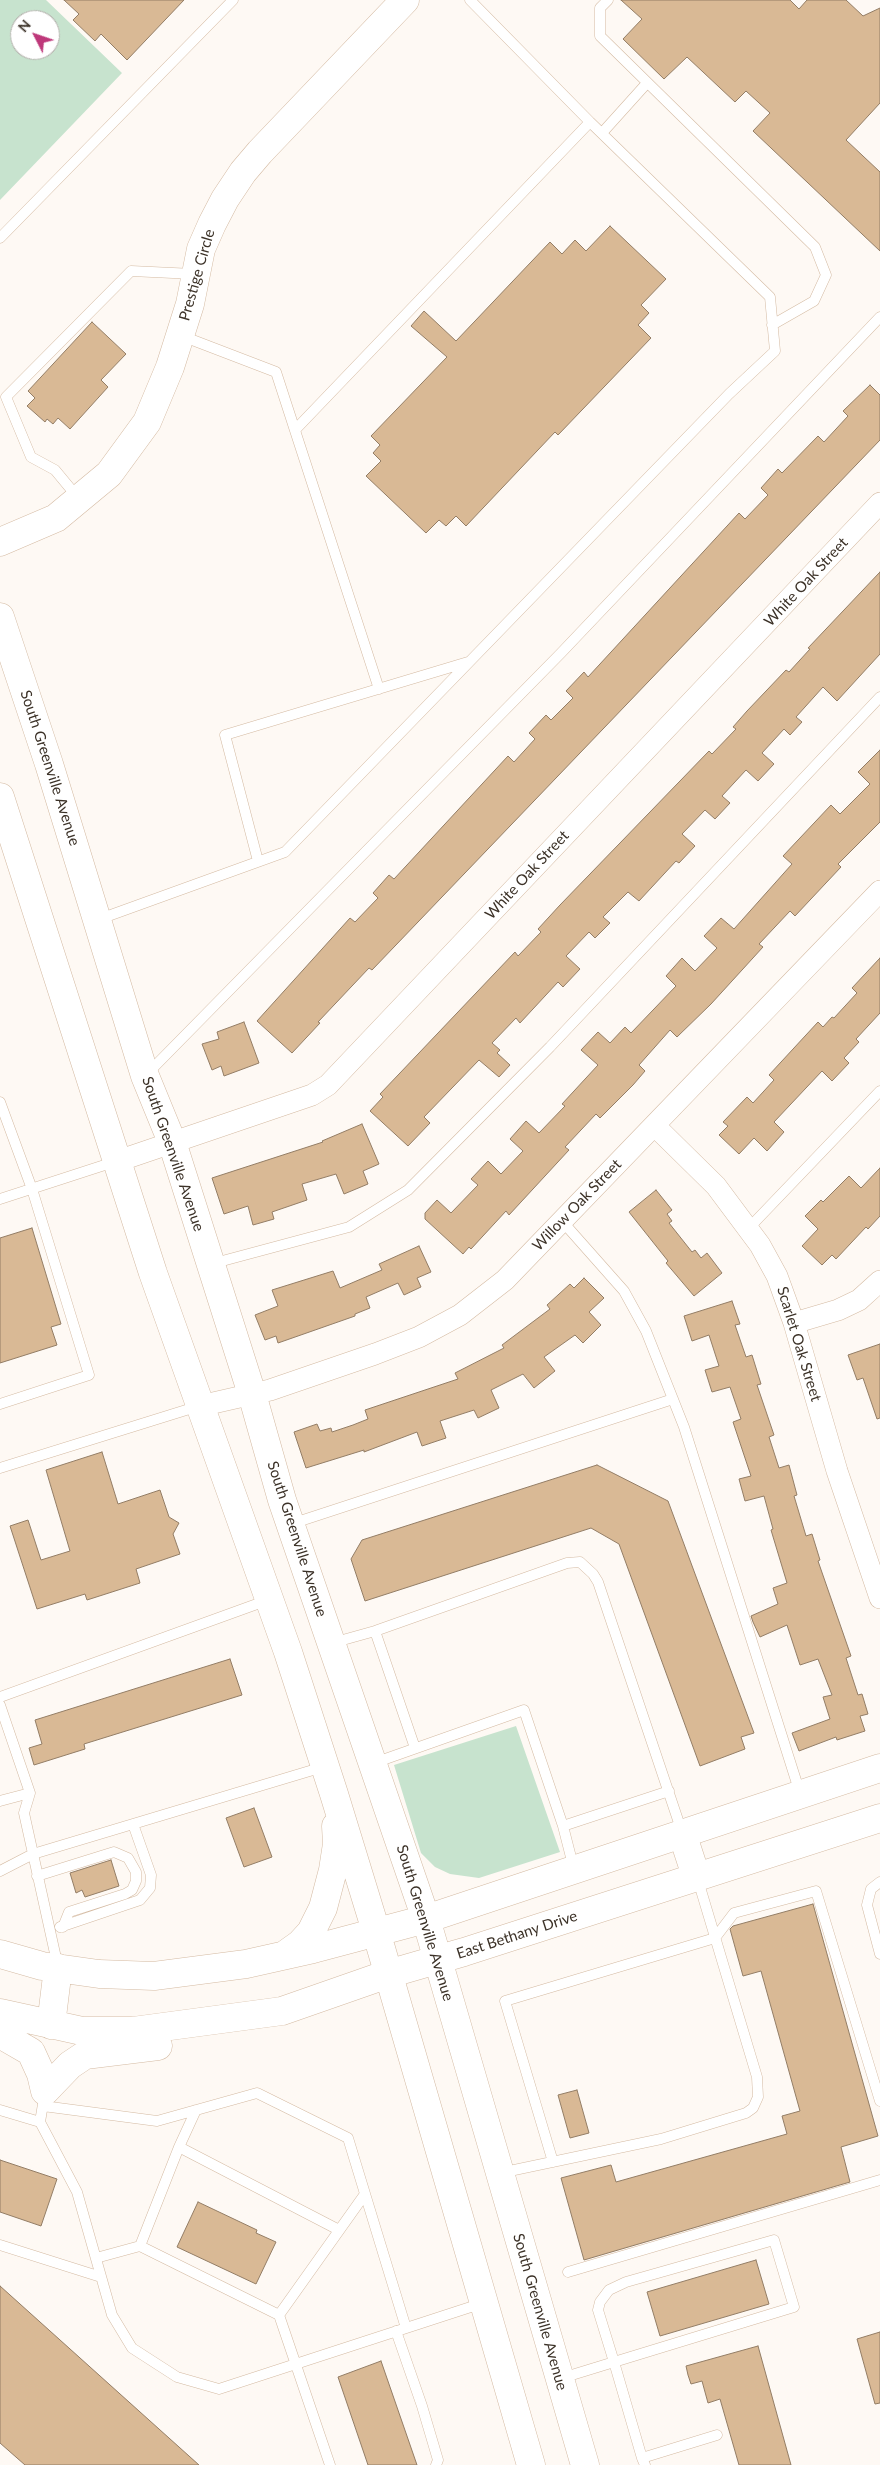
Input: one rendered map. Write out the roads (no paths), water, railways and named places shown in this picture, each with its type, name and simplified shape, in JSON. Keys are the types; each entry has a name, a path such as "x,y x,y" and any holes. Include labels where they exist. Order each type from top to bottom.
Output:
{"main road":[{"name":"Prestige Circle","path":"0,542 56,518 109,474 147,422 170,367 180,336 197,275 201,249 212,224 243,172 405,0"},
{"name":"South Greenville Avenue","path":"0,616 50,764 145,1076 172,1142 252,1394 290,1524 426,1919 585,2465"},
{"path":"0,797 153,1273 288,1652 334,1794 376,1931 531,2465"},
{"path":"0,1954 42,1966 99,1974 154,1976 246,1964 426,1919 880,1768"},
{"path":"283,1956 300,1944 312,1932 323,1908 334,1870 337,1844 334,1794"},
{"name":"East Bethany Drive","path":"0,2013 82,2031 133,2031 282,2011 388,1974 438,1960 880,1818"},
{"path":"682,1833 696,1876"},
{"path":"51,2025 58,1968"},
{"path":"44,2099 70,2065 84,2055 156,2048 187,2025"},
{"path":"0,2034 31,2052 41,2074 44,2099"}],"street":[{"name":"White Oak Street","path":"118,1161 312,1095 328,1086 880,503"},
{"name":"Willow Oak Street","path":"200,1406 252,1394 375,1354 419,1337 460,1315 505,1280 880,891"},
{"name":"Scarlet Oak Street","path":"655,1126 716,1186 748,1229 777,1276 794,1322 837,1470 880,1598"},
{"path":"794,1322 838,1310 859,1300 880,1281"}],"lane":[{"path":"0,238 233,0"},
{"path":"97,920 285,852 729,394 775,351 770,297 590,122 470,0"},
{"path":"608,0 600,8 600,36 815,248 826,275 814,301 772,325"},
{"path":"602,133 647,83"},
{"path":"295,430 590,122"},
{"path":"79,499 55,470 30,457 6,397 131,271 197,275"},
{"path":"145,1076 561,653 880,318"},
{"path":"180,336 276,372 379,688"},
{"path":"258,862 226,735 470,661"},
{"path":"210,1265 349,1227 408,1190 550,1047 880,697"},
{"path":"748,1229 880,1091"},
{"path":"0,1102 32,1189 89,1375 0,1404"},
{"path":"0,1199 118,1161"},
{"path":"562,1221 624,1291 646,1331 673,1399 800,1794"},
{"path":"290,1524 673,1399"},
{"path":"0,1468 200,1406"},
{"path":"331,1644 375,1631 567,1563 580,1562 593,1574 598,1582 682,1833"},
{"path":"0,1697 268,1600"},
{"path":"375,1631 415,1748"},
{"path":"0,1705 30,1793 24,1813 58,1968"},
{"path":"373,1763 524,1710 563,1826 575,1870"},
{"path":"0,1871 33,1854 324,1766"},
{"path":"563,1826 669,1791"},
{"path":"0,1801 30,1793"},
{"path":"50,1930 140,1900 150,1888 151,1875 133,1824"},
{"path":"37,1876 114,1852 128,1858 136,1872 136,1881 132,1890 126,1894 69,1912 63,1927"},
{"path":"500,2174 661,2139 746,2113 752,2108 758,2097 756,2077 696,1876"},
{"path":"880,1882 872,1889 866,1905 880,1954"},
{"path":"554,2162 505,2001 715,1938 734,1913 816,1891 880,2101"},
{"path":"436,2465 438,2460 401,2330 365,2194 348,2138 257,2093 157,2121 44,2099 40,2122 77,2192 112,2315 132,2348 177,2377 219,2389 294,2364 401,2330 484,2303"},
{"path":"0,2110 40,2122"},
{"path":"140,2246 179,2147 196,2110"},
{"path":"179,2147 339,2230"},
{"path":"568,2272 880,2180"},
{"path":"279,2315 365,2194"},
{"path":"560,2378 614,2362 794,2307 774,2240 626,2282 609,2290 600,2302 598,2310 614,2362 643,2461 717,2435"},
{"path":"0,2245 101,2277"},
{"path":"96,2258 140,2246 279,2315 294,2364 330,2465"}]}
